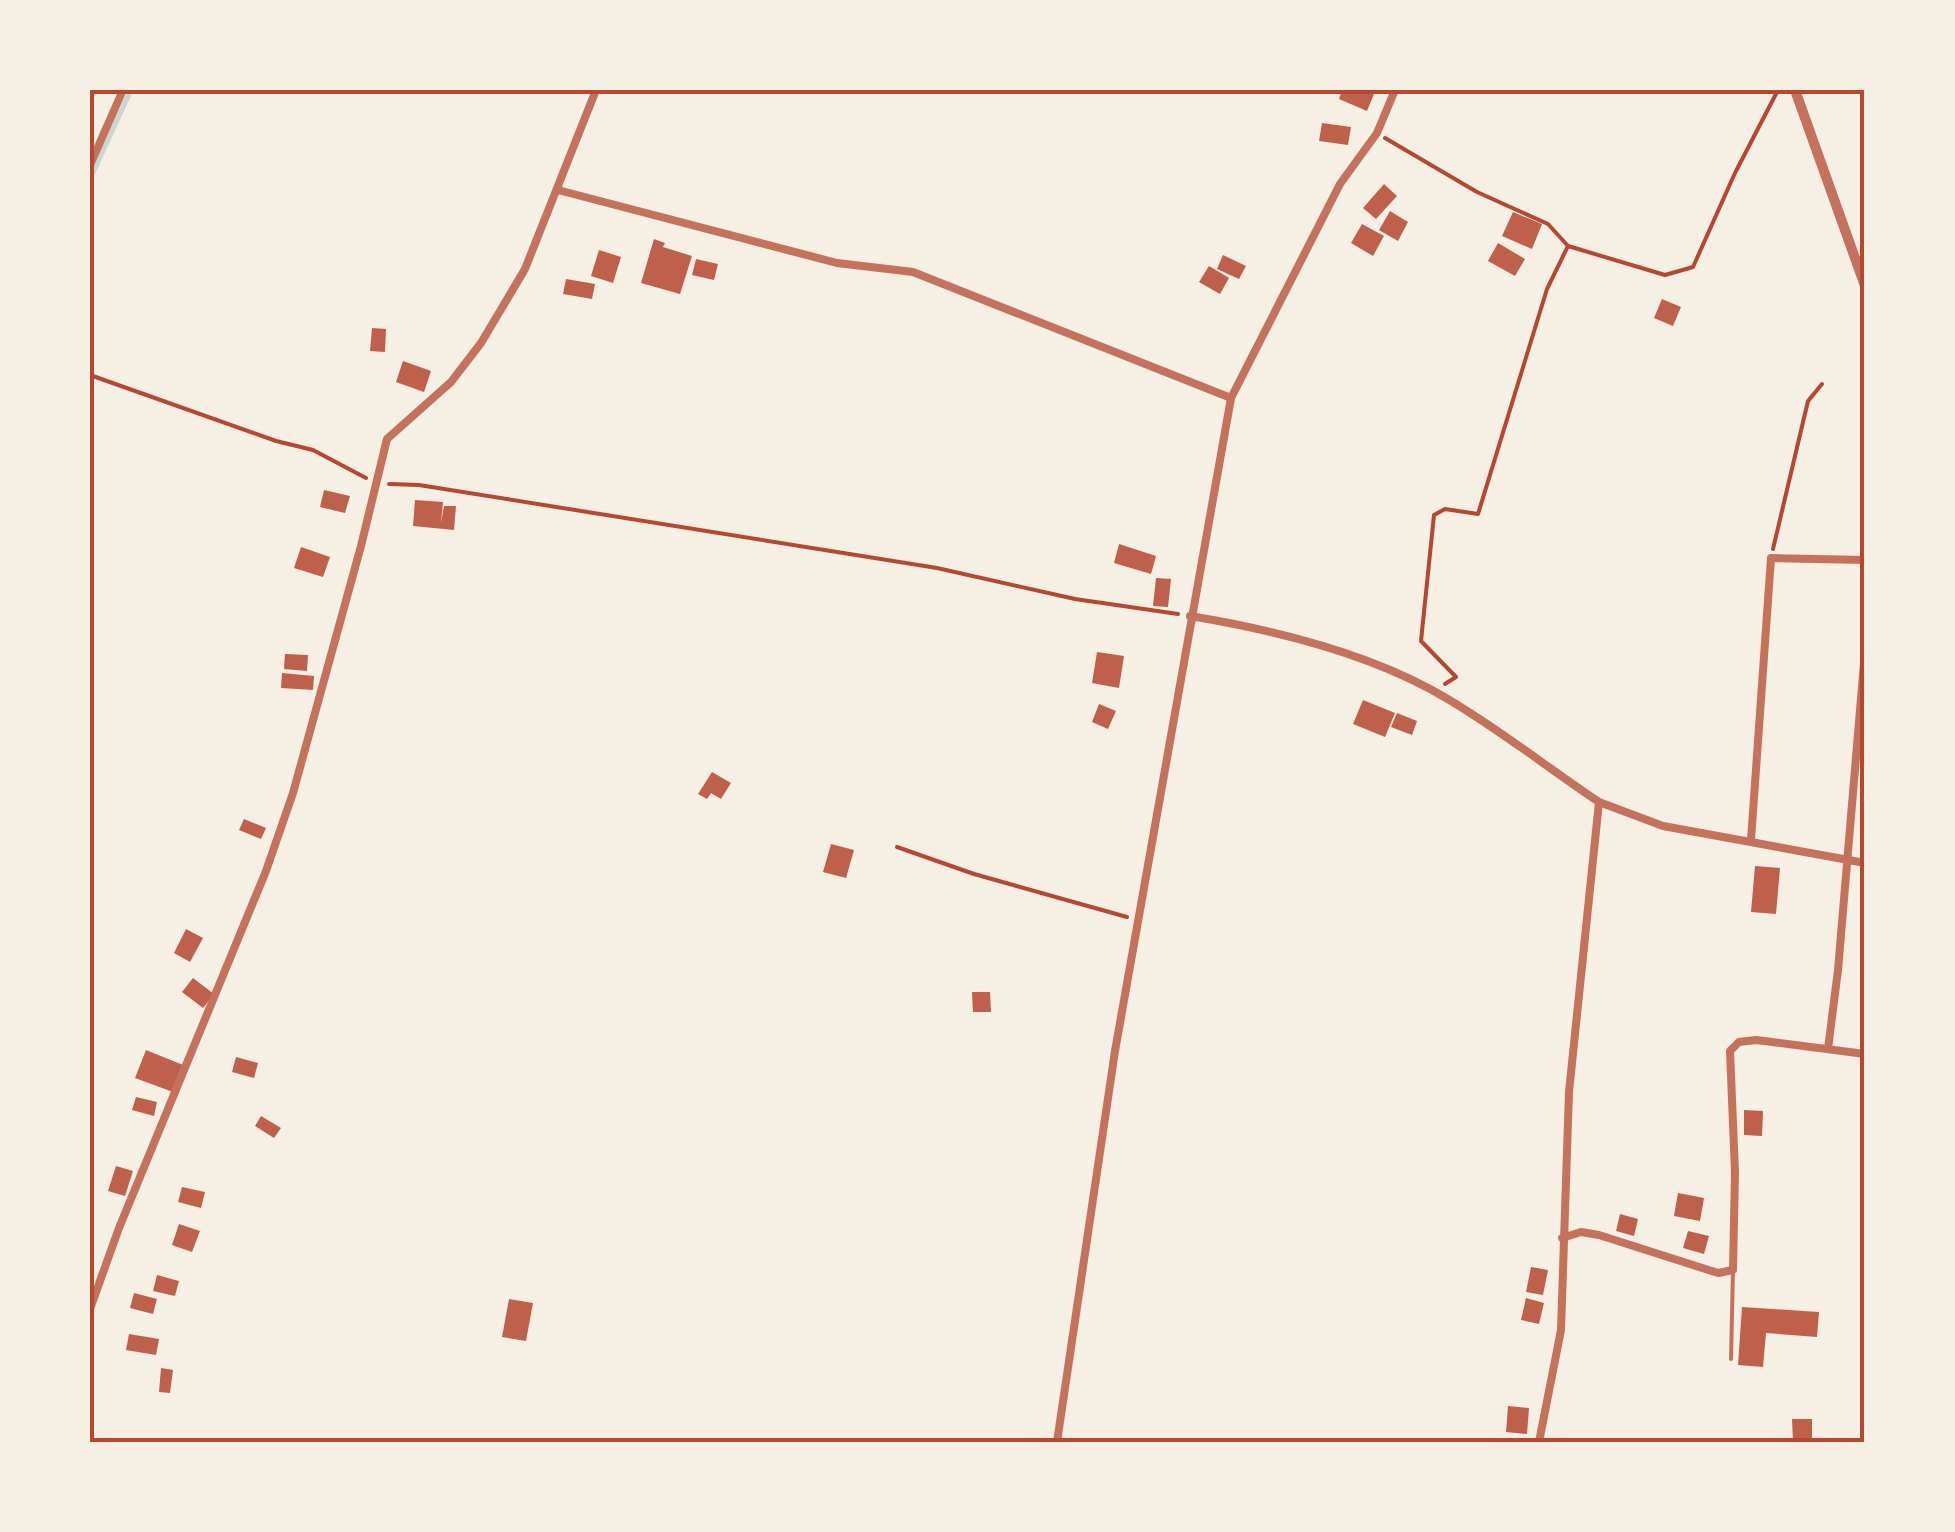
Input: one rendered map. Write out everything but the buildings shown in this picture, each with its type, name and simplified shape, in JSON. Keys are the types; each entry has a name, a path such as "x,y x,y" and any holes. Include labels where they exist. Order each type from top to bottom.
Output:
{"street":[{"path":"90,165 122,90"},
{"path":"90,1308 282,824 361,546 387,438 451,382 481,343 525,269 596,90"},
{"path":"1058,1442 1114,1051 1231,398 1340,184 1377,133 1396,90"},
{"path":"1795,90 1865,286"},
{"path":"558,190 837,263 914,272 1231,398"},
{"path":"1751,840 1771,558 1865,560"},
{"path":"1190,616 1318,644 1417,683 1446,698 1599,802 1663,826 1865,863"},
{"path":"1828,1050 1865,652"},
{"path":"1539,1442 1561,1330 1569,1092 1599,802"},
{"path":"1562,1238 1581,1232 1599,1235 1718,1274 1733,1270 1736,1172 1730,1051 1739,1042 1756,1040 1865,1054"}],"lane":[{"path":"1731,1359 1733,1270"}],"path":[{"path":"1377,133 1477,192 1548,224 1568,246 1665,275 1693,267 1778,90"},
{"path":"1417,683 1426,678 1446,684 1456,677 1421,641 1434,515 1444,509 1478,514 1547,289 1568,246"},
{"path":"90,375 276,442 313,450 375,484 418,486 937,568 1075,599 1190,616"},
{"path":"1771,558 1808,401 1822,384"},
{"path":"897,848 1137,920"}],"waterway":[{"path":"90,179 131,90"}]}
